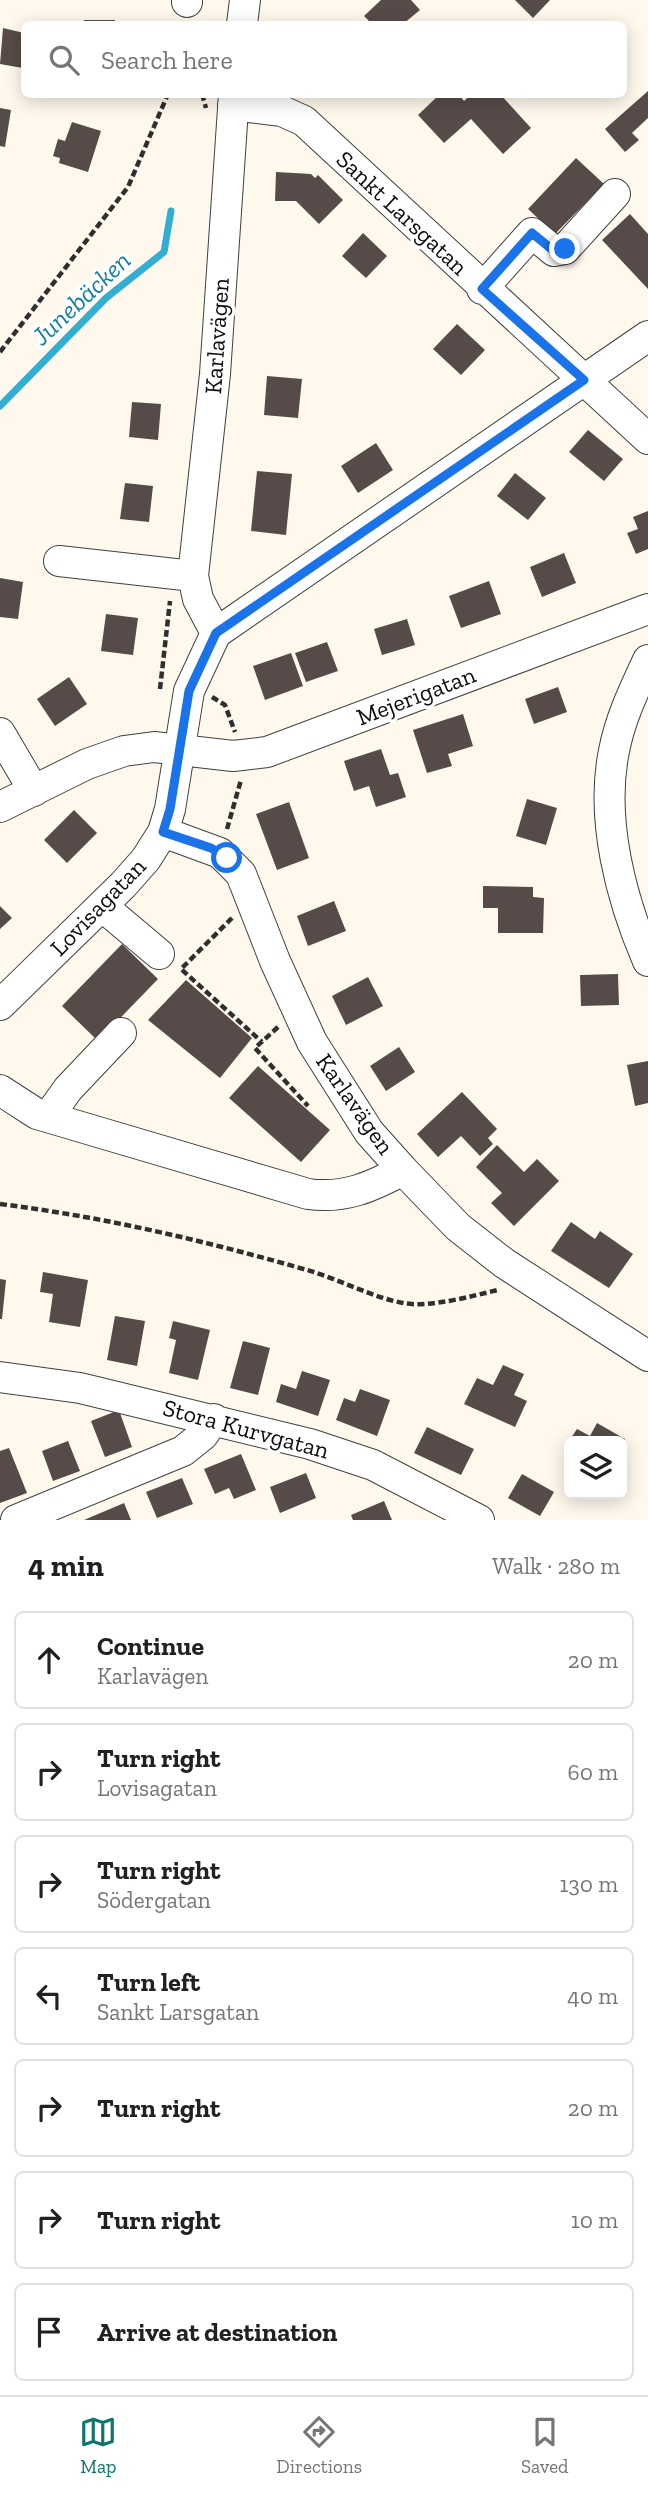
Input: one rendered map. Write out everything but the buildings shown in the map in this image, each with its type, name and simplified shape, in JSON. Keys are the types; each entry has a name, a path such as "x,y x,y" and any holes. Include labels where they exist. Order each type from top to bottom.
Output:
{"street":[{"path":"242,21 245,0"},
{"name":"Sankt Larsgatan","path":"234,100 282,111 304,121 482,289 648,439"},
{"name":"Karlavägen","path":"216,633 198,599 193,576 215,374 234,100"},
{"path":"482,289 532,233 554,251 565,249 615,194"},
{"path":"216,633 648,336"},
{"path":"59,561 193,576"},
{"name":"Mejerigatan","path":"0,807 87,764 124,751 155,747 233,756 267,752 648,609"},
{"name":"Lovisagatan","path":"0,1005 102,906 146,859 163,832 189,691 216,633"},
{"path":"648,660 624,713 614,752 610,789 611,824 619,868 636,934 648,961"},
{"path":"0,733 34,791"},
{"name":"Karlavägen","path":"163,832 211,848 227,858 241,874 296,1009 332,1075 369,1132 403,1170 458,1227 533,1282 648,1356"},
{"path":"102,906 159,954"},
{"path":"48,1117 68,1089 121,1033"},
{"path":"0,1090 27,1108 48,1117 309,1194 330,1197 361,1191 403,1170"},
{"name":"Stora Kurvgatan","path":"0,1377 80,1388 214,1419 373,1465 479,1520"},
{"path":"16,1520 183,1451 203,1435 214,1419"}],"path":[{"path":"0,352 128,187 166,98"},
{"path":"252,903 219,928 181,969 262,1042"},
{"path":"296,1009 254,1048 308,1106"},
{"path":"0,1204 119,1223 198,1240 311,1271 405,1303 467,1297 533,1282"}],"waterway":[{"name":"Junebäcken","path":"0,406 106,298 164,252 171,211"}],"route":[{"path":"227,858 211,848 163,832 170,809 189,691 195,673 216,633 584,380 482,289 532,233 554,251 565,249"}]}
